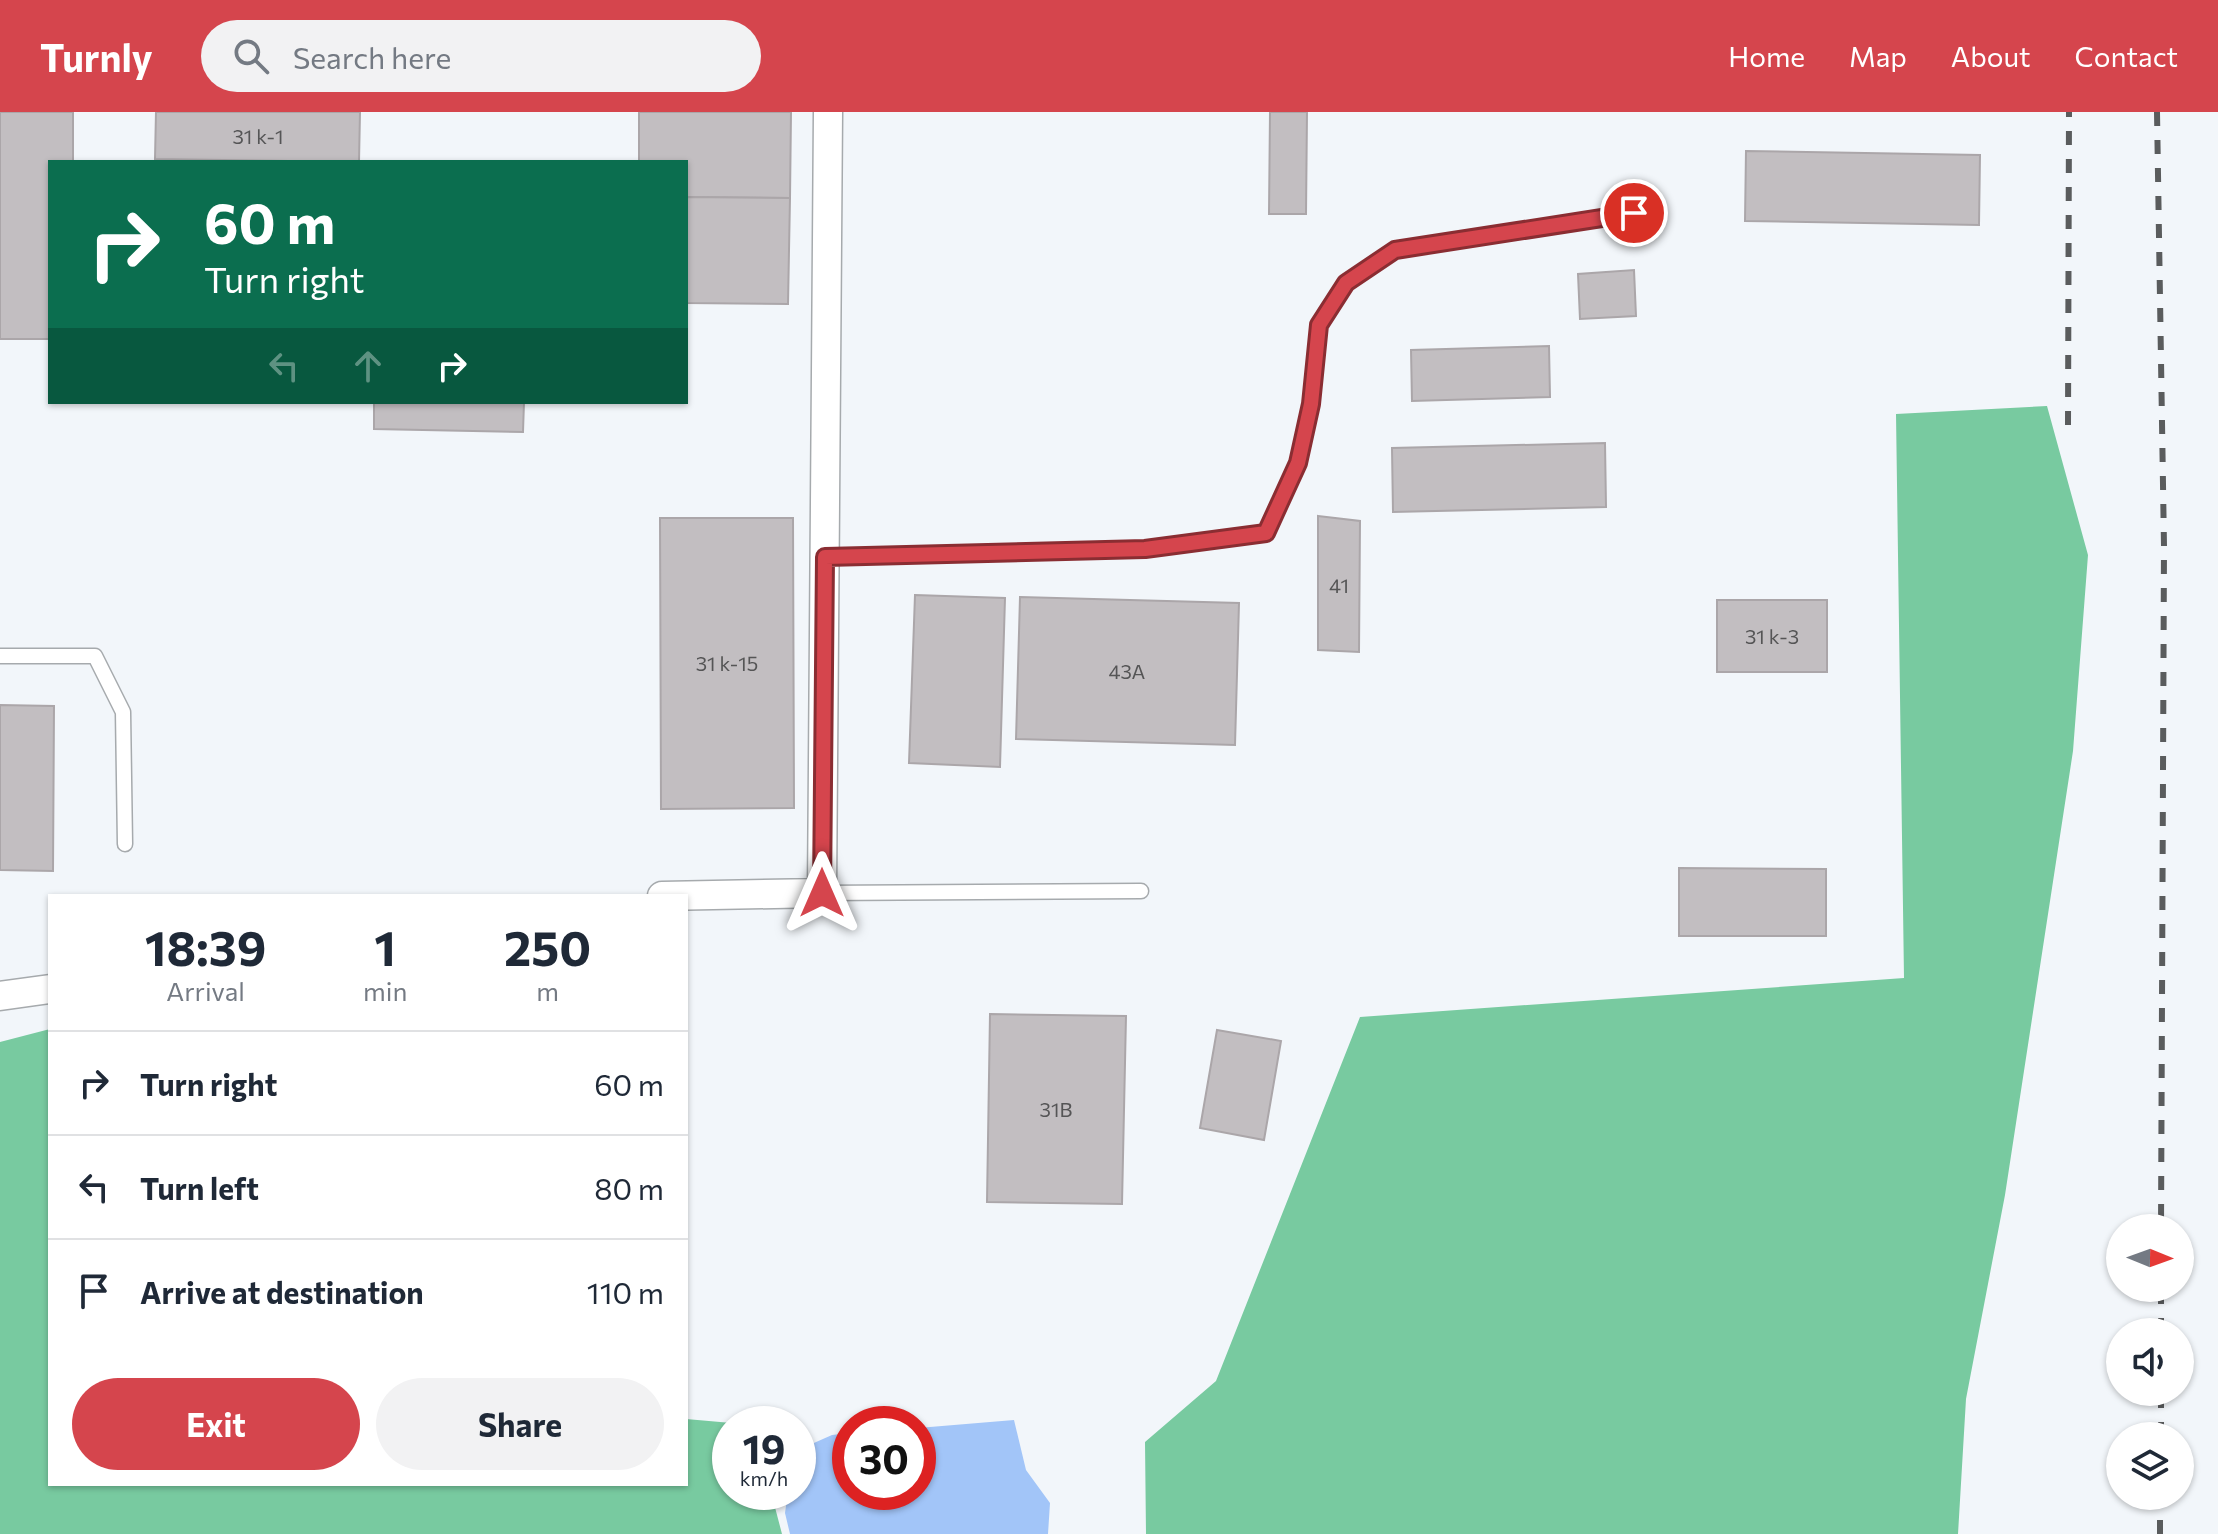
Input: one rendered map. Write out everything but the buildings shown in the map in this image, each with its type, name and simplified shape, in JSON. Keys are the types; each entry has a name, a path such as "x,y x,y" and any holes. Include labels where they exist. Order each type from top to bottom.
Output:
{"street":[{"path":"688,896 822,893 828,112"},
{"path":"0,996 48,989"}],"lane":[{"path":"825,557 1145,549 1266,533 1298,463 1311,404 1319,325 1346,283 1395,250 1634,213"},
{"path":"0,656 95,656 123,712 125,844"},
{"path":"822,893 1141,891"}],"green space":[{"path":"2047,406 2088,555 2073,751 2005,1195 1966,1399 1958,1534 1146,1534 1145,1442 1216,1381 1360,1017 1904,978 1896,414"},
{"path":"48,1030 48,1486 688,1486 688,1419 712,1421 712,1510 776,1510 782,1534 0,1534 0,1042"}],"water":[{"path":"1014,1420 1026,1470 1050,1503 1048,1534 790,1534 785,1510 816,1510 816,1442 832,1435 832,1510 936,1510 936,1426"}],"railway":[{"path":"2068,425 2069,112"},
{"path":"2157,112 2164,546 2161,1214"},
{"path":"2161,1302 2161,1318"},
{"path":"2161,1406 2161,1422"},
{"path":"2160,1510 2160,1534"}],"route":[{"path":"822,893 825,557 1145,549 1266,533 1298,463 1311,404 1319,325 1346,283 1395,250 1634,213"}]}
